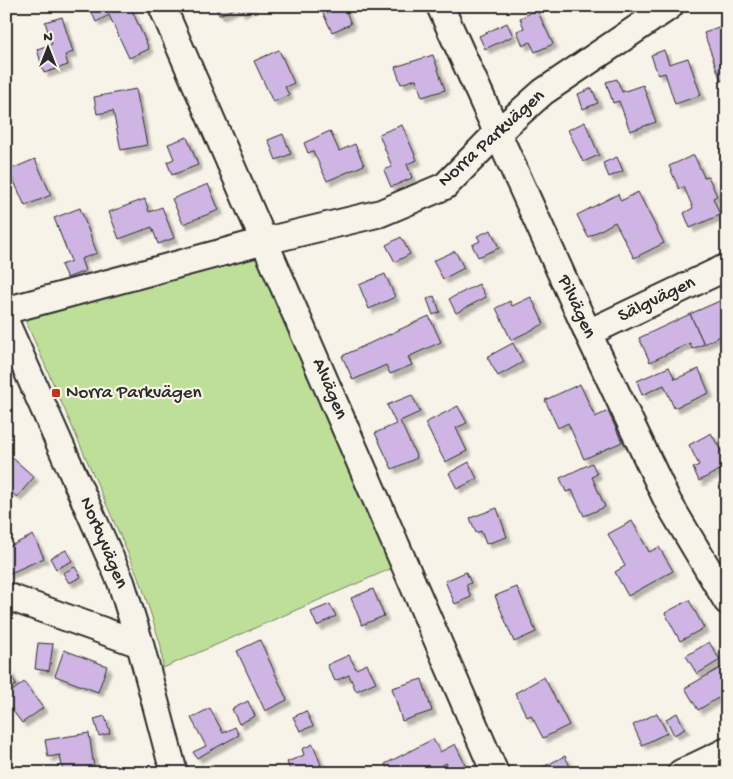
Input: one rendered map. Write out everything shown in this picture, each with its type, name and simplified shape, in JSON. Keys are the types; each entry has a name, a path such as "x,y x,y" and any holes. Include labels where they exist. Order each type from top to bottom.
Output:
{"street":[{"name":"Alvägen","path":"162,6 495,773"},
{"name":"Pilvägen","path":"440,6 588,333 668,502 727,600"},
{"name":"Norra Parkvägen","path":"6,312 264,241 381,213 445,186 497,133 543,92 670,6"},
{"name":"Sälgvägen","path":"588,333 727,267"},
{"name":"Norbyvägen","path":"6,323 121,582 140,644 174,773"},
{"path":"6,596 140,644"},
{"path":"681,773 727,751"}],"green space":[{"path":"265,241 404,563 163,668 161,646 141,583 23,315"}],"building":[{"path":"89,6 114,6 117,12 130,6 149,49 129,58 109,15 96,22"},
{"path":"215,6 253,6 240,12 238,7 219,15"},
{"path":"344,6 351,24 332,32 320,7"},
{"path":"537,10 553,44 535,52 530,42 523,46 517,31 524,28 520,18"},
{"path":"62,17 73,52 65,55 68,65 44,73 37,49 52,44 45,22"},
{"path":"507,23 513,36 485,49 479,36"},
{"path":"727,25 727,78 721,81 704,33"},
{"path":"279,50 294,83 285,87 289,95 273,102 254,61"},
{"path":"664,50 669,64 688,58 701,95 675,104 665,73 658,75 651,55"},
{"path":"433,55 445,90 422,97 416,79 401,84 395,67"},
{"path":"617,79 622,92 643,85 656,122 630,131 619,101 613,103 606,82"},
{"path":"592,88 598,103 583,109 578,94"},
{"path":"136,89 147,145 121,150 113,111 97,114 94,97"},
{"path":"585,122 599,155 583,162 568,130"},
{"path":"402,125 417,160 407,164 412,178 391,187 384,170 392,167 379,134"},
{"path":"330,131 339,151 355,144 364,165 327,181 313,151 308,153 304,143"},
{"path":"283,134 291,154 276,160 268,140"},
{"path":"187,137 198,165 172,175 167,162 174,159 168,144"},
{"path":"694,155 704,177 708,176 717,196 713,198 720,215 690,228 684,213 693,208 684,187 679,189 669,166"},
{"path":"617,157 623,171 609,177 603,163"},
{"path":"35,159 51,195 25,206 9,170"},
{"path":"208,184 219,210 183,224 172,199"},
{"path":"638,192 664,243 634,258 615,222 588,237 577,215 618,194 621,201"},
{"path":"145,199 149,212 162,207 174,238 158,244 152,227 119,239 109,212"},
{"path":"80,208 97,253 81,259 85,271 67,278 61,265 71,261 54,218"},
{"path":"491,230 499,248 478,257 472,245 480,241 477,236"},
{"path":"401,237 410,254 395,262 386,245"},
{"path":"455,251 464,268 443,279 433,261"},
{"path":"385,274 395,297 369,309 359,285"},
{"path":"479,284 486,297 456,313 449,299"},
{"path":"434,296 440,312 433,315 427,299"},
{"path":"531,297 544,324 511,340 496,308 510,301 512,306"},
{"path":"724,299 725,302 727,301 727,345 722,335 704,344 690,314"},
{"path":"690,314 704,344 692,349 690,343 650,362 639,338"},
{"path":"429,316 441,342 408,357 412,365 390,374 386,365 353,380 342,356"},
{"path":"513,343 523,362 498,376 487,357"},
{"path":"669,367 675,379 699,369 709,393 674,408 664,385 642,395 637,381"},
{"path":"580,384 595,417 608,411 622,442 584,459 568,423 558,428 545,400"},
{"path":"412,395 420,412 400,421 417,458 392,469 375,433 396,424 387,405"},
{"path":"458,406 467,423 456,428 467,451 445,462 425,423"},
{"path":"711,433 727,462 727,466 699,481 693,468 699,465 689,445"},
{"path":"8,454 34,477 17,497 6,488 6,457"},
{"path":"469,462 477,479 457,489 449,473"},
{"path":"592,463 597,474 592,477 605,507 584,516 572,490 566,492 560,478"},
{"path":"727,503 727,519 721,506"},
{"path":"497,508 507,537 486,544 481,531 476,533 470,518"},
{"path":"632,521 649,552 659,547 673,571 628,596 615,572 625,566 608,534"},
{"path":"33,535 44,558 6,575 6,548"},
{"path":"66,550 72,561 56,569 50,558"},
{"path":"75,567 81,577 69,583 63,573"},
{"path":"466,572 471,583 466,585 471,597 455,604 445,581"},
{"path":"517,587 536,632 514,642 495,596"},
{"path":"373,589 384,616 362,625 351,598"},
{"path":"689,600 704,628 680,641 665,613"},
{"path":"330,604 336,616 317,626 311,612"},
{"path":"260,640 287,700 265,711 237,651"},
{"path":"709,642 720,660 697,674 686,656"},
{"path":"38,643 53,644 49,671 35,669"},
{"path":"64,650 107,666 98,692 55,676"},
{"path":"349,655 356,669 367,664 376,682 356,691 349,675 335,681 327,665"},
{"path":"6,664 16,685 6,690"},
{"path":"727,664 727,714 718,698 698,710 685,688"},
{"path":"544,677 569,725 543,738 531,715 527,717 515,693"},
{"path":"422,679 432,711 402,721 392,688"},
{"path":"24,682 43,708 22,723 6,702 6,696"},
{"path":"248,701 255,716 239,724 232,709"},
{"path":"210,708 223,733 235,727 239,735 197,758 193,752 206,746 191,718"},
{"path":"306,711 313,726 300,731 293,717"},
{"path":"657,713 667,733 642,745 633,725"},
{"path":"677,713 685,729 674,735 666,719"},
{"path":"105,716 110,733 99,736 94,719"},
{"path":"89,733 94,768 63,773 60,755 48,757 45,740"},
{"path":"433,739 440,752 455,744 465,764 451,771 446,763 428,773 389,773 385,764"},
{"path":"313,744 321,765 303,773 291,773 287,762 304,755 302,749"},
{"path":"565,756 573,773 538,773 537,770"}],"place":[{"name":"Norra Parkvägen","path":"56,393"}]}
